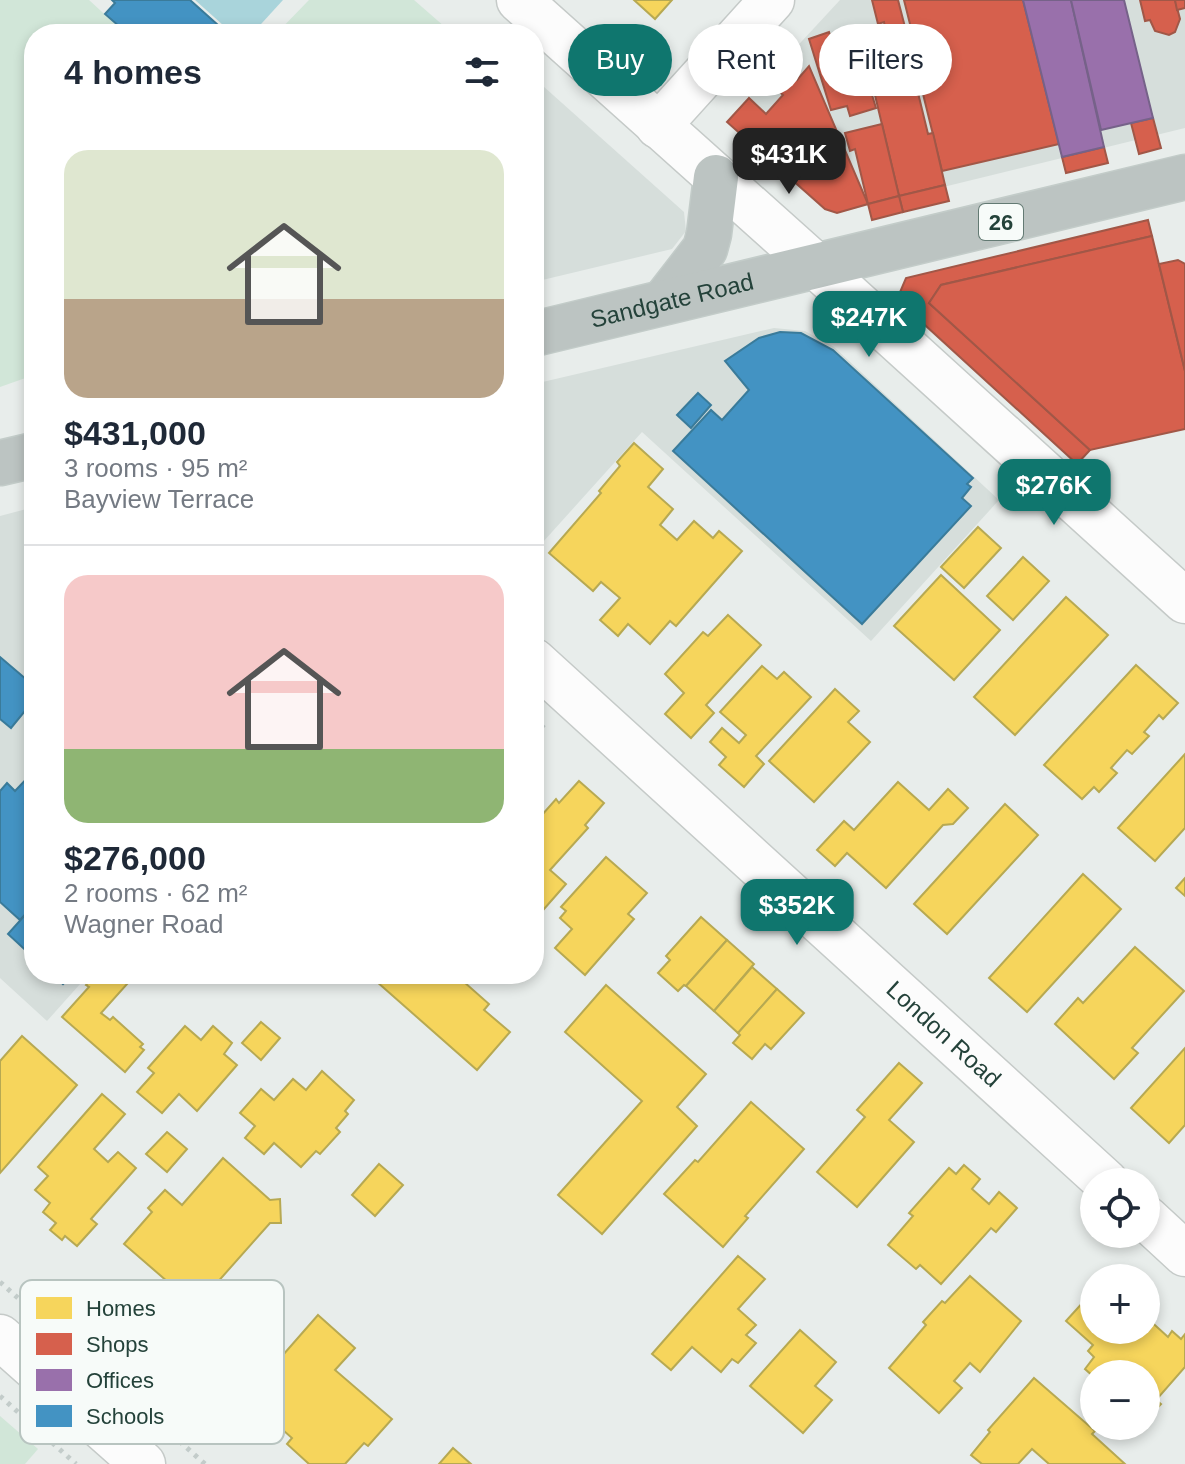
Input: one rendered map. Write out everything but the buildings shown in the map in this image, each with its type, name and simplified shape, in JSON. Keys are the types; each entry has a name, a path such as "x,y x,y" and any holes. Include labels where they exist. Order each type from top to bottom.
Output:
{"highway":[{"path":"664,302 705,249 716,177"},
{"name":"Sandgate Road","path":"544,332 1185,177"},
{"path":"0,463 24,457"}],"street":[{"path":"519,0 1185,601"},
{"path":"658,126 772,0"},
{"name":"London Road","path":"544,670 1091,1168"},
{"path":"1160,1231 1185,1254"},
{"path":"0,1337 20,1355"},
{"path":"120,1444 143,1464"}],"path":[{"path":"0,1282 20,1300"},
{"path":"0,1396 20,1414"},
{"path":"54,1444 76,1464"},
{"path":"182,1444 205,1464"}],"shaded area":[{"path":"840,0 1185,0 1185,128 837,213 825,209 727,122 751,96 803,96 803,40"},
{"path":"544,87 684,212 686,231 672,249 544,280"},
{"path":"774,328 805,331 834,347 999,500 871,641 642,432 544,541 544,382"},
{"path":"24,510 24,984 80,984 47,1021 0,978 0,516"}],"green space":[{"path":"0,0 89,0 115,24 24,24 24,379 0,387"},
{"path":"309,0 414,0 442,24 286,24"},
{"path":"0,1416 20,1433 20,1444 32,1444 38,1449 25,1464 0,1464"}],"water":[{"path":"195,0 283,0 261,24 222,24"}]}
